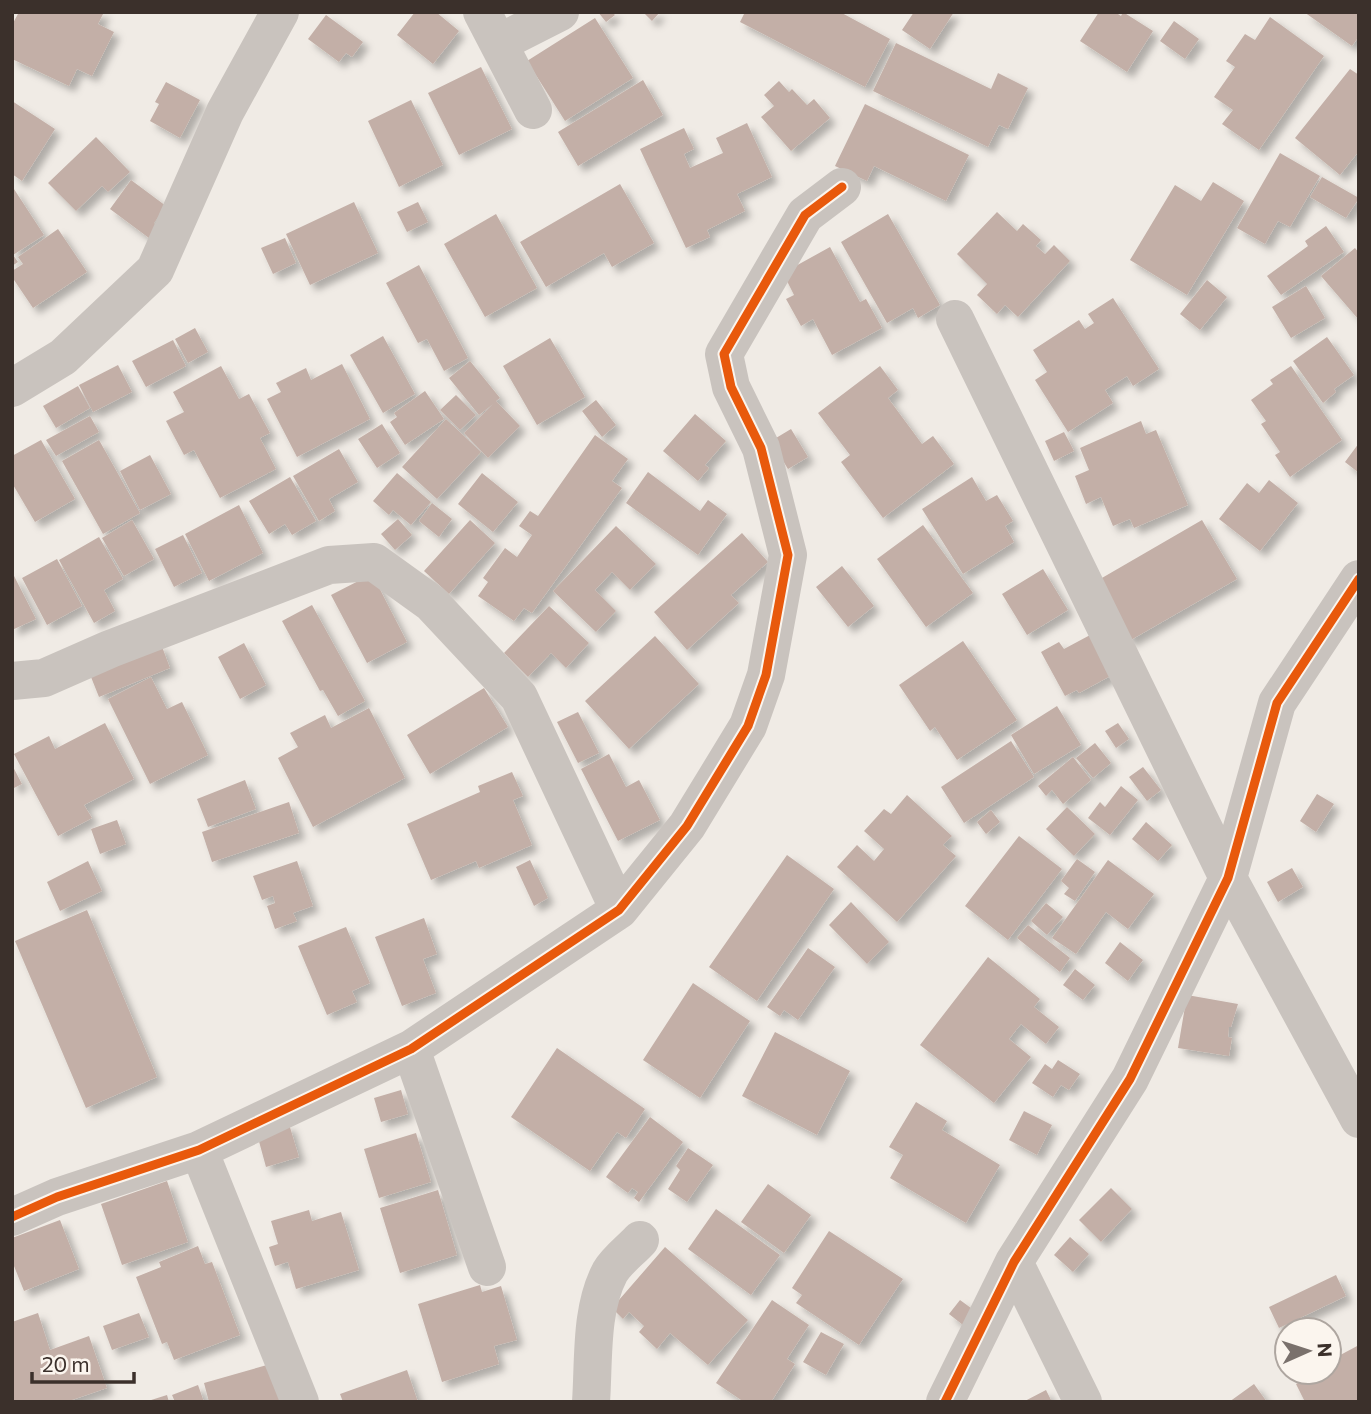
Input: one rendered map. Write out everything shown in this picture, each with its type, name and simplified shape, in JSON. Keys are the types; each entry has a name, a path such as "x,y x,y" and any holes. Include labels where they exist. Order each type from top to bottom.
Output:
{"street":[{"path":"12,388 63,357 155,270 225,112 280,12"},
{"path":"533,110 491,28 560,12"},
{"path":"12,1217 57,1198 199,1150 411,1049 619,910 687,826 748,726 766,675 788,555 761,448 731,387 724,354 805,215 842,187"},
{"path":"955,319 1228,878 1359,1119"},
{"path":"12,681 44,678 110,649 329,565 374,562 431,603 520,697 619,910"},
{"path":"945,1402 1014,1262 1130,1079 1228,878 1277,703 1359,579"},
{"path":"411,1049 487,1267"},
{"path":"199,1150 300,1402"},
{"path":"591,1402 597,1321 603,1292 611,1270 640,1240"},
{"path":"1014,1262 1083,1402"}],"building":[{"path":"19,12 104,12 98,24 114,32 92,76 77,69 69,86 12,59 12,25"},
{"path":"415,12 436,12 459,31 433,64 397,35"},
{"path":"598,12 612,12 615,15 606,22"},
{"path":"643,12 660,12 652,21"},
{"path":"745,12 840,12 890,39 865,87 740,22"},
{"path":"914,12 954,12 930,49 902,30"},
{"path":"1099,12 1115,12 1121,16 1123,12 1153,31 1127,72 1080,41"},
{"path":"1304,12 1359,12 1359,36 1352,46"},
{"path":"326,15 363,42 352,57 346,53 339,62 308,39"},
{"path":"1270,17 1324,56 1259,150 1222,124 1233,110 1214,97 1235,67 1226,61 1245,34 1255,40"},
{"path":"595,18 633,78 565,121 527,61"},
{"path":"1174,21 1199,39 1185,59 1160,41"},
{"path":"896,43 991,89 998,73 1028,88 1008,129 999,125 988,147 873,91"},
{"path":"481,67 512,129 459,155 428,93"},
{"path":"1350,69 1359,75 1359,151 1340,175 1295,138"},
{"path":"643,80 663,115 578,166 558,132"},
{"path":"779,81 789,92 792,89 807,105 814,99 830,118 791,151 761,117 774,106 764,95"},
{"path":"166,82 200,100 180,138 150,121 159,104 155,102"},
{"path":"411,100 443,165 399,187 368,121"},
{"path":"12,101 55,129 22,181 12,174"},
{"path":"865,104 969,155 946,201 874,166 867,181 835,166"},
{"path":"747,123 772,177 737,194 745,211 707,230 710,237 686,248 640,149 684,128 694,149 684,154 690,168 723,153 716,138"},
{"path":"96,137 130,172 108,192 102,186 76,211 48,183"},
{"path":"1280,153 1320,176 1290,227 1278,221 1265,244 1237,228"},
{"path":"1322,177 1359,198 1346,218 1310,197"},
{"path":"131,180 166,206 154,223 158,226 149,238 110,209"},
{"path":"1213,182 1244,201 1187,295 1130,260 1175,185 1201,201"},
{"path":"620,184 654,243 612,267 604,253 546,287 520,242"},
{"path":"12,186 44,235 13,255 18,262 12,266"},
{"path":"354,202 378,253 310,285 286,234"},
{"path":"418,202 428,222 407,232 397,212"},
{"path":"997,212 1017,231 1023,224 1041,240 1036,246 1045,254 1054,245 1070,261 1018,317 1005,305 997,314 977,295 987,284 957,254"},
{"path":"496,214 537,288 485,317 444,244"},
{"path":"888,214 940,305 918,318 913,308 887,323 841,242"},
{"path":"1326,226 1344,252 1281,295 1267,276 1308,246 1305,241"},
{"path":"58,229 87,272 33,308 12,277 12,271 23,264 18,257"},
{"path":"285,238 296,263 273,274 261,248"},
{"path":"830,247 860,302 866,299 882,328 832,355 813,319 801,326 786,299 794,295 783,273"},
{"path":"1355,248 1359,253 1359,320 1321,276"},
{"path":"419,265 468,358 444,371 427,339 418,343 386,283"},
{"path":"1207,280 1227,297 1200,330 1180,314"},
{"path":"1306,286 1325,318 1291,338 1272,307"},
{"path":"1113,298 1159,369 1133,386 1127,376 1105,390 1113,403 1068,432 1035,380 1047,372 1033,350 1079,320 1085,329 1094,323 1088,314"},
{"path":"195,328 208,352 188,363 175,339"},
{"path":"383,336 415,394 383,413 350,355"},
{"path":"1327,337 1354,375 1334,389 1336,392 1323,403 1293,361"},
{"path":"550,338 585,397 537,425 503,366"},
{"path":"173,340 186,366 146,387 132,361"},
{"path":"470,361 500,398 496,401 520,426 488,458 464,433 493,404 479,415 449,378"},
{"path":"342,364 370,419 297,457 267,399 281,392 276,383 306,368 311,380"},
{"path":"118,365 132,392 93,412 79,385"},
{"path":"221,366 239,399 249,394 270,433 260,438 276,469 220,498 194,450 184,455 166,421 184,412 173,392"},
{"path":"880,366 898,390 888,398 922,444 933,436 954,464 883,518 841,462 850,455 818,413"},
{"path":"1291,366 1342,440 1290,477 1275,455 1280,452 1261,424 1266,421 1251,400 1273,384 1270,380"},
{"path":"78,386 90,408 56,428 43,406"},
{"path":"425,391 444,419 405,445 390,422 397,417 394,413"},
{"path":"456,395 476,415 460,430 440,410"},
{"path":"596,400 616,425 602,437 582,411"},
{"path":"695,414 726,441 705,465 709,468 698,481 663,451"},
{"path":"90,416 99,432 56,456 46,440"},
{"path":"446,419 481,452 437,499 402,467"},
{"path":"1141,421 1146,434 1156,430 1188,505 1134,528 1130,519 1113,526 1101,497 1086,504 1075,476 1089,470 1080,448"},
{"path":"382,424 400,453 377,468 358,439"},
{"path":"791,429 808,457 788,469 771,441"},
{"path":"1064,432 1074,451 1054,461 1045,441"},
{"path":"595,435 628,459 612,481 622,488 532,613 524,608 514,621 478,596 488,582 483,578 505,548 517,557 532,535 519,526 530,511 538,516"},
{"path":"41,440 75,499 35,522 12,483 12,456"},
{"path":"99,440 140,513 103,534 62,461"},
{"path":"1359,443 1359,473 1345,462"},
{"path":"339,449 358,482 329,499 335,511 319,521 293,476"},
{"path":"150,455 171,494 140,510 120,471"},
{"path":"648,472 700,511 708,500 727,514 698,555 626,503"},
{"path":"397,473 431,502 411,525 393,510 389,515 373,501"},
{"path":"482,473 518,502 493,532 458,504"},
{"path":"290,477 316,521 292,535 285,524 269,534 249,501"},
{"path":"972,477 986,501 997,495 1013,521 1005,526 1014,542 963,574 922,509"},
{"path":"1269,480 1298,503 1260,551 1219,519 1247,483 1259,493"},
{"path":"432,503 452,519 439,537 419,521"},
{"path":"239,505 263,553 209,581 185,534"},
{"path":"398,519 412,535 395,550 381,534"},
{"path":"132,520 154,559 124,576 102,538"},
{"path":"470,520 495,543 449,594 424,571"},
{"path":"1202,520 1237,579 1129,641 1095,582"},
{"path":"923,525 973,593 926,627 877,559"},
{"path":"616,526 656,564 630,590 612,572 595,590 616,611 596,632 553,591"},
{"path":"742,533 768,562 731,595 739,603 687,650 654,612"},
{"path":"183,535 202,573 174,587 155,549"},
{"path":"99,537 123,579 104,590 115,611 94,623 59,560"},
{"path":"57,559 82,606 47,625 22,578"},
{"path":"842,566 874,606 848,627 816,587"},
{"path":"1043,569 1068,610 1027,635 1002,594"},
{"path":"12,572 36,619 12,630"},
{"path":"372,574 407,642 367,663 331,595"},
{"path":"312,605 365,701 338,716 323,690 320,691 282,621"},
{"path":"549,606 589,643 566,668 551,653 528,677 504,653"},
{"path":"1092,634 1114,674 1079,693 1077,690 1065,696 1041,652 1059,642 1064,649"},
{"path":"655,636 699,684 629,749 585,701"},
{"path":"963,641 1017,720 957,760 935,727 930,731 899,685"},
{"path":"244,643 266,685 240,699 218,657"},
{"path":"161,644 170,668 99,697 89,672"},
{"path":"151,677 167,709 182,702 208,755 150,784 108,699"},
{"path":"484,688 508,727 430,774 407,735"},
{"path":"1057,706 1081,745 1034,774 1011,735"},
{"path":"369,708 405,778 313,827 278,758 298,747 290,733 325,715 331,728"},
{"path":"578,712 599,753 578,763 557,722"},
{"path":"105,723 134,779 84,805 92,818 58,836 14,754 49,736 55,749"},
{"path":"1118,723 1129,739 1116,748 1105,731"},
{"path":"1011,741 1034,777 964,823 941,787"},
{"path":"1095,743 1111,763 1093,778 1076,758"},
{"path":"609,754 626,787 639,780 660,820 618,841 581,769"},
{"path":"1073,757 1091,780 1063,804 1052,790 1046,796 1038,786"},
{"path":"12,765 22,784 14,788 12,784"},
{"path":"1143,767 1161,790 1147,801 1129,777"},
{"path":"512,772 523,796 513,800 532,845 479,868 476,861 431,880 407,824 480,792 478,786"},
{"path":"245,780 256,809 208,827 197,799"},
{"path":"1121,786 1138,800 1110,835 1088,818 1100,802 1105,807"},
{"path":"1317,794 1334,804 1316,832 1300,821"},
{"path":"907,795 952,836 943,845 956,856 897,922 837,867 857,845 874,861 884,849 864,831 884,809 891,814"},
{"path":"289,802 299,833 212,862 202,832"},
{"path":"1067,807 1095,834 1074,856 1046,829"},
{"path":"991,810 1000,822 986,834 977,822"},
{"path":"117,820 126,844 100,854 91,829"},
{"path":"1146,822 1172,845 1158,861 1132,839"},
{"path":"1019,836 1062,869 1008,940 965,906"},
{"path":"787,855 834,889 757,1001 709,967"},
{"path":"1077,859 1095,872 1075,901 1064,894 1069,888 1061,881"},
{"path":"530,860 548,898 534,906 516,867"},
{"path":"1108,860 1154,894 1128,929 1106,912 1076,954 1052,938"},
{"path":"88,861 102,891 60,911 47,882"},
{"path":"297,861 313,906 293,913 297,921 275,929 267,906 275,903 273,896 262,900 253,876"},
{"path":"1292,868 1303,887 1278,902 1267,882"},
{"path":"851,902 889,942 867,964 829,925"},
{"path":"1046,903 1063,917 1047,935 1031,921"},
{"path":"87,910 157,1077 86,1108 15,941"},
{"path":"424,918 437,954 423,959 436,993 402,1006 375,937"},
{"path":"1028,925 1070,958 1060,972 1017,938"},
{"path":"346,927 370,983 352,991 357,1002 327,1015 298,946"},
{"path":"1120,942 1143,960 1128,981 1105,963"},
{"path":"808,948 835,967 798,1020 784,1010 780,1016 767,1007"},
{"path":"988,957 1040,999 1034,1007 1059,1027 1046,1044 1021,1024 1009,1039 1031,1057 994,1103 920,1045"},
{"path":"1075,969 1095,985 1083,1000 1063,985"},
{"path":"693,983 750,1021 700,1098 643,1060"},
{"path":"1187,995 1238,1004 1229,1027 1228,1037 1232,1038 1229,1056 1178,1048"},
{"path":"775,1032 850,1071 817,1135 742,1096"},
{"path":"557,1048 645,1109 626,1138 617,1132 590,1171 511,1117"},
{"path":"1058,1060 1080,1074 1069,1090 1061,1085 1053,1097 1032,1083 1045,1064 1052,1069"},
{"path":"401,1090 408,1114 381,1122 374,1098"},
{"path":"916,1102 947,1121 942,1130 1000,1165 966,1223 890,1178 903,1155 889,1147"},
{"path":"1024,1111 1052,1125 1037,1155 1009,1140"},
{"path":"650,1117 683,1142 639,1202 634,1198 638,1192 632,1188 628,1193 606,1177"},
{"path":"289,1124 299,1157 266,1167 257,1134"},
{"path":"416,1133 431,1182 379,1198 364,1149"},
{"path":"688,1148 713,1165 687,1202 668,1189 680,1170 676,1166"},
{"path":"167,1181 188,1242 122,1265 101,1204"},
{"path":"768,1184 811,1215 784,1253 741,1222"},
{"path":"1111,1188 1132,1209 1101,1242 1079,1220"},
{"path":"438,1190 457,1255 400,1273 380,1208"},
{"path":"716,1209 780,1255 751,1295 688,1249"},
{"path":"309,1210 312,1221 341,1212 359,1270 296,1289 288,1262 275,1266 269,1247 278,1244 271,1221"},
{"path":"60,1220 79,1269 24,1291 12,1261 12,1238"},
{"path":"829,1231 903,1279 859,1345 796,1303 802,1295 792,1288"},
{"path":"1070,1237 1089,1254 1073,1272 1054,1255"},
{"path":"198,1246 205,1264 212,1262 240,1335 174,1360 167,1342 162,1344 136,1277 161,1267 159,1262"},
{"path":"665,1247 748,1320 708,1365 670,1333 657,1349 639,1332 644,1326 629,1312 623,1319 612,1308"},
{"path":"1336,1275 1346,1296 1304,1316 1273,1316 1269,1307"},
{"path":"480,1285 482,1292 501,1286 517,1340 494,1346 499,1364 442,1382 418,1304"},
{"path":"772,1300 809,1325 787,1359 795,1364 771,1402 744,1402 716,1383"},
{"path":"960,1300 975,1311 963,1325 949,1314"},
{"path":"38,1313 50,1350 89,1336 107,1388 66,1402 12,1402 12,1322"},
{"path":"139,1313 149,1337 112,1350 103,1326"},
{"path":"821,1332 844,1344 826,1375 803,1362"},
{"path":"1359,1345 1359,1402 1305,1402 1297,1386 1343,1386 1343,1354"},
{"path":"274,1363 285,1402 209,1402 204,1383"},
{"path":"407,1370 418,1402 343,1402 340,1394"},
{"path":"1254,1384 1267,1402 1229,1402"},
{"path":"198,1385 204,1402 175,1402 172,1395"},
{"path":"1046,1390 1052,1402 1023,1402"},
{"path":"167,1395 169,1402 148,1402 148,1401"}],"cycle path":[{"path":"12,1217 57,1197 199,1150 411,1049 619,910 687,826 748,726 766,675 788,555 761,448 731,387 724,354 805,215 842,187"},
{"path":"945,1402 1014,1262 1130,1079 1228,878 1277,703 1359,579"}]}
